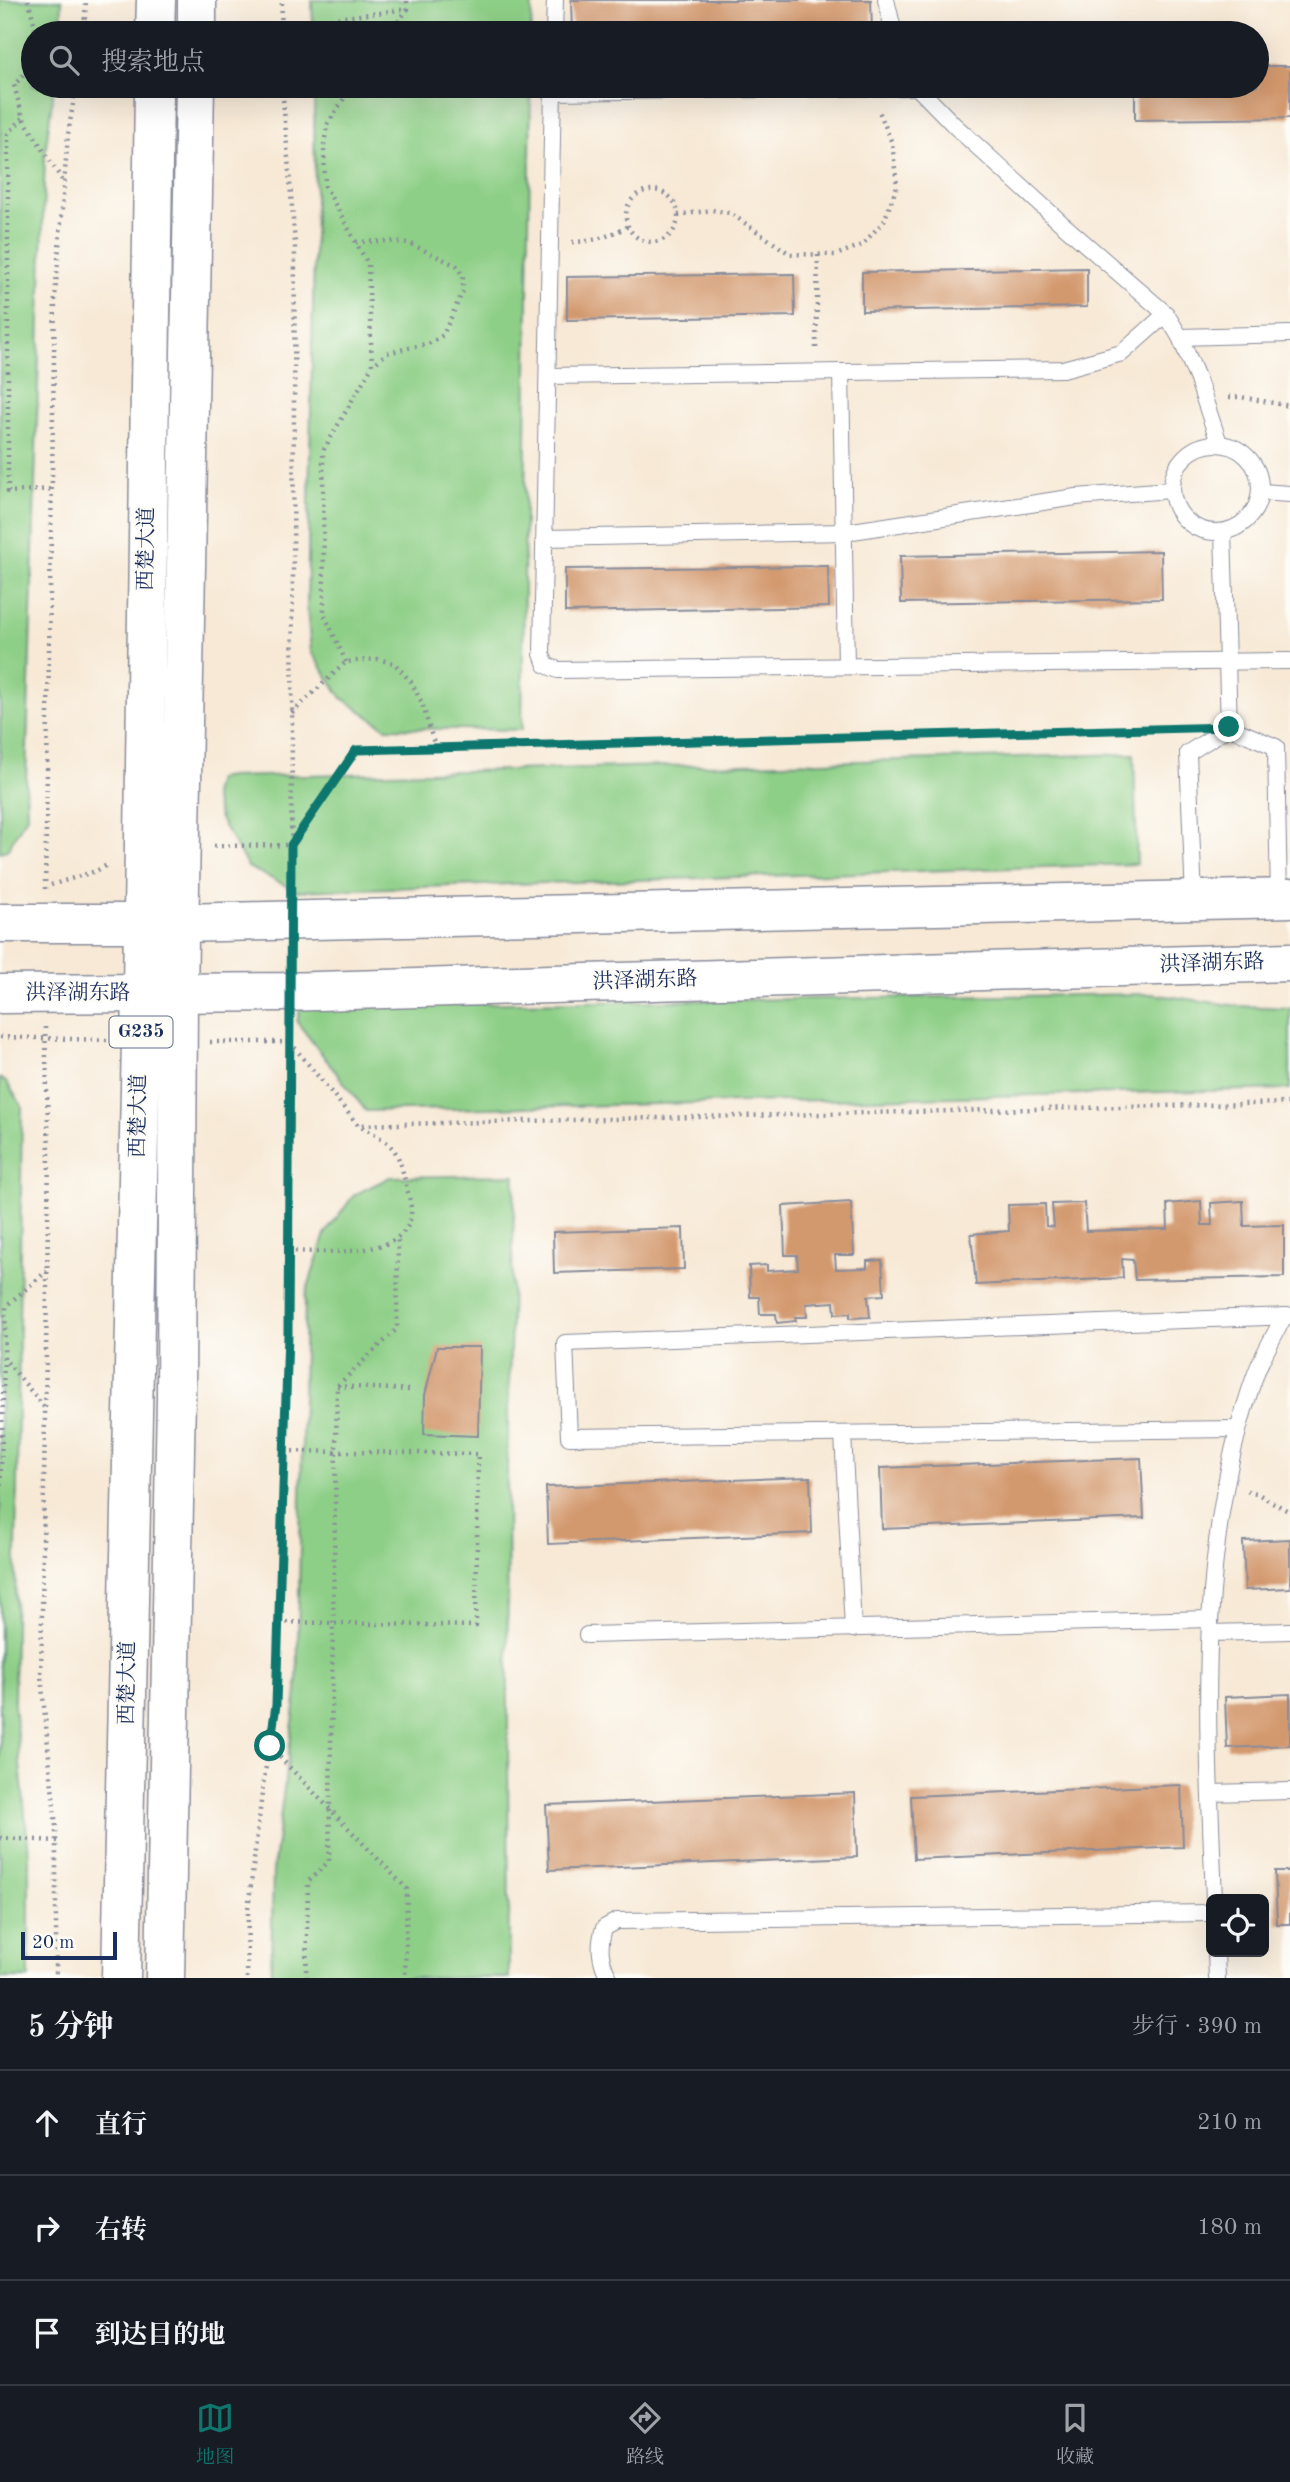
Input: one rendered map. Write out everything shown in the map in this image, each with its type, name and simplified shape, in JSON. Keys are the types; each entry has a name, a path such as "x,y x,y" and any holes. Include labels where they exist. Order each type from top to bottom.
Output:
{"main road":[{"path":"155,21 156,0"},
{"path":"197,0 197,21"},
{"name":"西楚大道","path":"121,1978 160,993 155,98"},
{"name":"西楚大道","path":"161,922 195,98"},
{"path":"0,923 290,920 1284,898"},
{"name":"洪泽湖东路","path":"0,994 290,991 1290,962"},
{"name":"西楚大道","path":"160,993 176,1397 165,1978"}],"lane":[{"path":"554,21 555,0"},
{"path":"886,0 891,21"},
{"path":"553,98 542,654 546,665 558,670 1290,661"},
{"path":"928,98 1060,222 1166,314 1180,337 1219,443"},
{"path":"548,376 1063,369 1122,353 1166,314"},
{"path":"1180,337 1290,334"},
{"path":"841,372 846,666"},
{"path":"1219,443 1245,454 1254,465 1260,492 1257,505 1250,516 1241,524 1223,532 1203,531 1191,525 1181,516 1171,491 1173,475 1179,462 1190,451 1219,443"},
{"path":"545,538 844,532 1076,497 1171,491"},
{"path":"1260,492 1290,494"},
{"path":"1223,532 1229,727"},
{"path":"1229,727 1276,747 1284,898"},
{"path":"1194,901 1188,752 1229,727"},
{"path":"1214,1894 1210,1793 1210,1626 1225,1488 1238,1429 1257,1371 1287,1316"},
{"path":"1238,1429 569,1437 565,1343 1287,1316"},
{"path":"843,1434 853,1629"},
{"path":"587,1635 853,1629 1210,1626 1290,1631"},
{"path":"1210,1793 1290,1791"},
{"path":"610,1978 600,1959 600,1941 604,1928 617,1922 1206,1913"},
{"path":"1216,1957 1217,1978"}],"path":[{"path":"29,0 34,21"},
{"path":"85,21 86,0"},
{"path":"282,0 282,21"},
{"path":"399,21 408,9 407,0"},
{"path":"314,21 408,9"},
{"path":"21,78 14,85 23,118 64,184"},
{"path":"283,98 295,243 290,920"},
{"path":"344,98 327,125 324,145 325,186 368,264 372,366"},
{"path":"678,215 712,210 730,213 790,254 836,255 862,245 884,221 897,186 892,143 873,98"},
{"path":"23,118 8,134 8,492 52,489"},
{"path":"651,190 666,194 677,207 677,224 666,238 657,241 640,239 628,226 627,209 630,202 636,196 651,190"},
{"path":"550,243 587,242 609,236 628,226"},
{"path":"346,662 324,614 323,451 372,366 387,353 430,342 443,335 463,291 463,277 457,266 409,243 356,242"},
{"path":"816,372 818,255"},
{"path":"1204,397 1241,397 1290,406"},
{"path":"292,713 346,662 377,659 394,663 411,682 422,703 435,747"},
{"path":"291,845 356,750 1229,727"},
{"path":"247,1978 248,1909 263,1784 276,1705 288,1251 290,991"},
{"path":"0,1037 7,1037"},
{"path":"288,1251 346,1253 379,1245 398,1237 409,1224 411,1208 400,1157 387,1142 358,1125 290,1042"},
{"path":"358,1125 1290,1103"},
{"path":"306,1978 308,1882 329,1861 337,1386 397,1329 398,1237"},
{"path":"0,1506 6,1306 47,1270"},
{"path":"4,1358 46,1409"},
{"path":"337,1386 409,1390"},
{"path":"279,1622 477,1626 478,1454 284,1451"},
{"path":"1225,1488 1256,1493 1290,1511"},
{"path":"270,1746 407,1889 405,1978"},
{"path":"0,1838 57,1841"}],"green space":[{"path":"0,0 62,0 61,21 21,21 21,98 52,98 45,154 27,816 7,850 0,852"},
{"path":"312,0 532,0 531,21 313,21"},
{"path":"314,98 531,98 522,730 386,728 342,698 311,652 307,607 315,204"},
{"path":"1134,754 1137,864 297,891 248,867 220,819 213,795 217,779 230,777"},
{"path":"1152,994 1238,1006 1290,1008 1290,1089 366,1111 297,1022 301,1006"},
{"path":"0,1078 7,1083 22,1106 14,1704 29,1853 29,1978 0,1978"},
{"path":"515,1175 507,1458 509,1978 271,1978 273,1871 297,1692 305,1297 325,1234 354,1195 390,1177"}],"building":[{"path":"571,0 871,0 872,21 572,21"},
{"path":"1269,66 1290,66 1290,118 1135,120 1135,98 1269,98"},
{"path":"1087,268 1087,307 862,311 862,272"},
{"path":"794,274 795,316 567,320 567,277"},
{"path":"1161,551 1162,599 901,603 900,556"},
{"path":"828,566 829,607 565,612 565,569"},
{"path":"1201,1201 1202,1225 1212,1225 1211,1203 1243,1201 1244,1226 1284,1225 1284,1277 1135,1280 1133,1260 1122,1259 1123,1278 976,1285 971,1234 1009,1231 1008,1205 1045,1204 1046,1226 1054,1227 1052,1204 1084,1203 1086,1231 1168,1229 1167,1204"},
{"path":"851,1202 854,1255 835,1255 836,1269 867,1268 867,1261 882,1260 884,1295 868,1296 870,1317 850,1318 850,1313 835,1314 834,1302 806,1304 807,1317 795,1317 796,1321 777,1323 776,1314 760,1314 759,1297 750,1297 749,1266 767,1265 767,1271 798,1269 797,1255 785,1255 783,1206"},
{"path":"683,1228 684,1269 554,1273 553,1232"},
{"path":"437,1347 480,1347 478,1436 424,1434 425,1395"},
{"path":"1141,1458 1144,1518 882,1529 880,1468"},
{"path":"810,1477 812,1533 548,1544 546,1487"},
{"path":"1290,1539 1290,1588 1245,1590 1243,1541"},
{"path":"1290,1694 1290,1745 1227,1748 1225,1697"},
{"path":"1181,1785 1183,1847 914,1859 911,1796"},
{"path":"855,1793 857,1857 549,1870 546,1805"},
{"path":"1275,1871 1290,1871 1290,1924 1277,1924"}],"route":[{"path":"270,1746 276,1705 288,1334 291,845 356,750 1229,727"}]}
